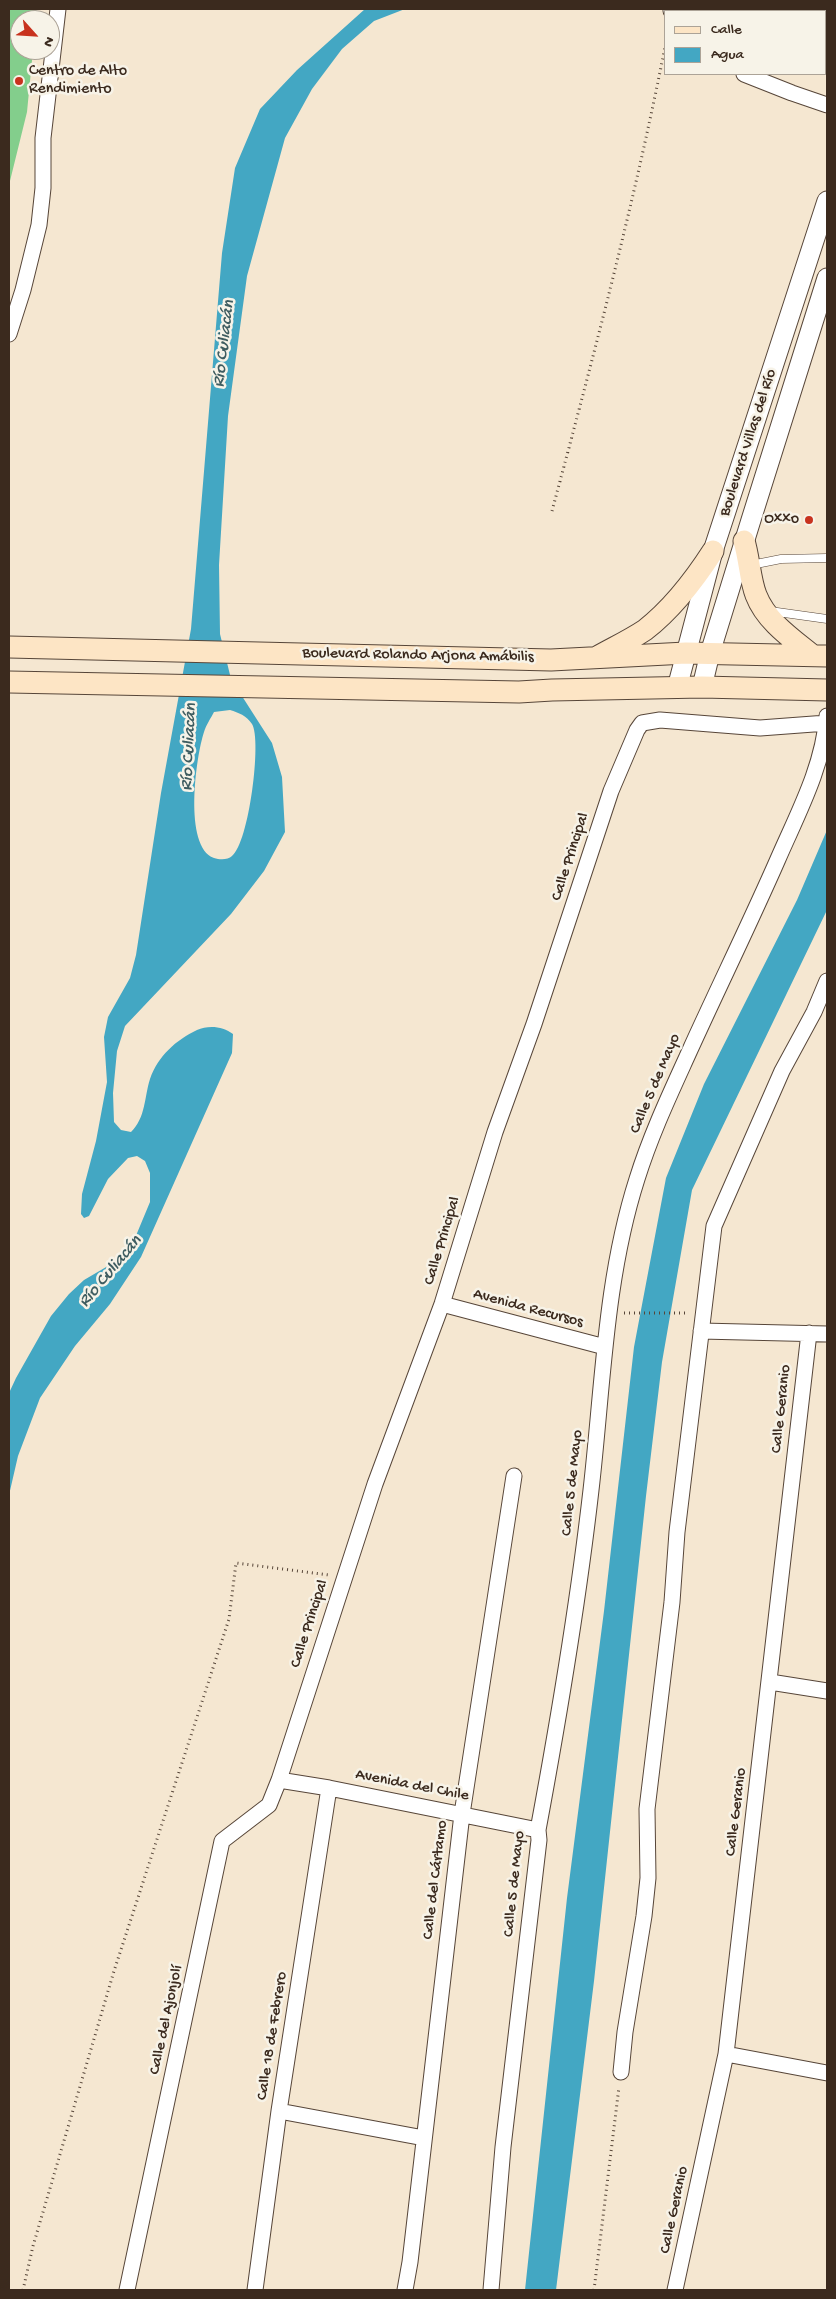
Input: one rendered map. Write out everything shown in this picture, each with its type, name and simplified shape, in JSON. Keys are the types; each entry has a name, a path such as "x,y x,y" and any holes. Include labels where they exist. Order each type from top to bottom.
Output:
{"main road":[{"path":"744,541 751,565 756,594 763,610 785,632 820,655"},
{"path":"592,659 644,630 672,605 702,569 713,551"},
{"name":"Boulevard Rolando Arjona Amábilis","path":"9,647 592,659 686,653 820,655"},
{"name":"Boulevard Rolando Arjona Amábilis","path":"9,682 519,692 677,688 827,690"}],"street":[{"path":"9,334 39,225 43,188 42,138 58,9"},
{"path":"746,75 792,94 827,105"},
{"name":"Boulevard Villas del Río","path":"677,688 713,551 827,201"},
{"name":"Boulevard Villas del Río","path":"702,688 710,653 744,541 827,278"},
{"path":"726,512 751,520"},
{"name":"Calle 5 de Mayo","path":"490,2290 503,2147 538,1830 559,1718 579,1589 592,1489 605,1347 626,1215 663,1108 814,777 827,716"},
{"name":"Calle Principal","path":"279,1780 375,1484 442,1304 495,1132 534,1024 611,791 637,730 642,723 650,721 675,721 760,728 827,723"},
{"path":"621,2072 624,2032 644,1916 648,1878 648,1809 672,1602 677,1532 714,1226 782,1071 814,1012 827,981"},
{"name":"Avenida Recursos","path":"442,1304 605,1347"},
{"path":"701,1332 827,1334"},
{"name":"Calle Geranio","path":"675,2290 726,2054 809,1333"},
{"name":"Calle del Cártamo","path":"405,2290 462,1814 514,1476"},
{"path":"770,1682 827,1691"},
{"name":"Avenida del Chile","path":"279,1780 329,1788 538,1830"},
{"name":"Calle del Ajonjolí","path":"127,2290 222,1841 269,1805 279,1780"},
{"name":"Calle 18 de Febrero","path":"255,2290 279,2112 329,1788"},
{"path":"726,2054 827,2073"},
{"path":"279,2112 424,2138"}],"lane":[{"path":"751,565 781,559 827,558"},
{"path":"763,610 827,619"}],"path":[{"path":"552,511 592,364 642,160 664,52"},
{"path":"629,1313 690,1314"},
{"path":"23,2290 33,2246 114,1971 229,1619 236,1563 344,1577"},
{"path":"594,2290 621,2072"}],"green space":[{"name":"Centro de Alto Rendimiento","path":"9,9 37,9 10,10 10,60 32,60 27,112 9,185"}],"water":[{"name":"Río Culiacán","path":"365,9 405,9 374,21 342,49 312,89 285,138 247,276 228,416 219,565 220,634 231,679 272,743 282,777 285,832 264,871 231,914 125,1026 117,1051 113,1093 114,1122 121,1130 131,1132 136,1126 142,1114 153,1071 163,1056 189,1034 201,1028 211,1027 229,1031 233,1034 232,1053 141,1257 110,1304 75,1346 40,1398 18,1456 9,1495 9,1393 16,1378 51,1316 69,1294 84,1280 113,1263 135,1238 150,1202 150,1173 145,1161 137,1156 128,1158 108,1179 89,1216 84,1218 81,1214 82,1194 96,1141 107,1082 104,1037 108,1017 130,978 136,955 161,793 191,629 222,253 235,168 260,109 297,70","holes":["230,710 245,716 252,724 255,734 255,769 244,832 232,856 226,859 219,859 214,858 204,850 198,837 195,820 195,780 205,729 214,712"]},
{"path":"827,830 827,910 692,1190 662,1362 594,1981 556,2290 525,2290 567,1898 604,1611 634,1347 666,1178 704,1084 797,900"}],"place":[{"name":"Centro de Alto Rendimiento","path":"19,81"},
{"name":"Oxxo","path":"809,520"}]}
